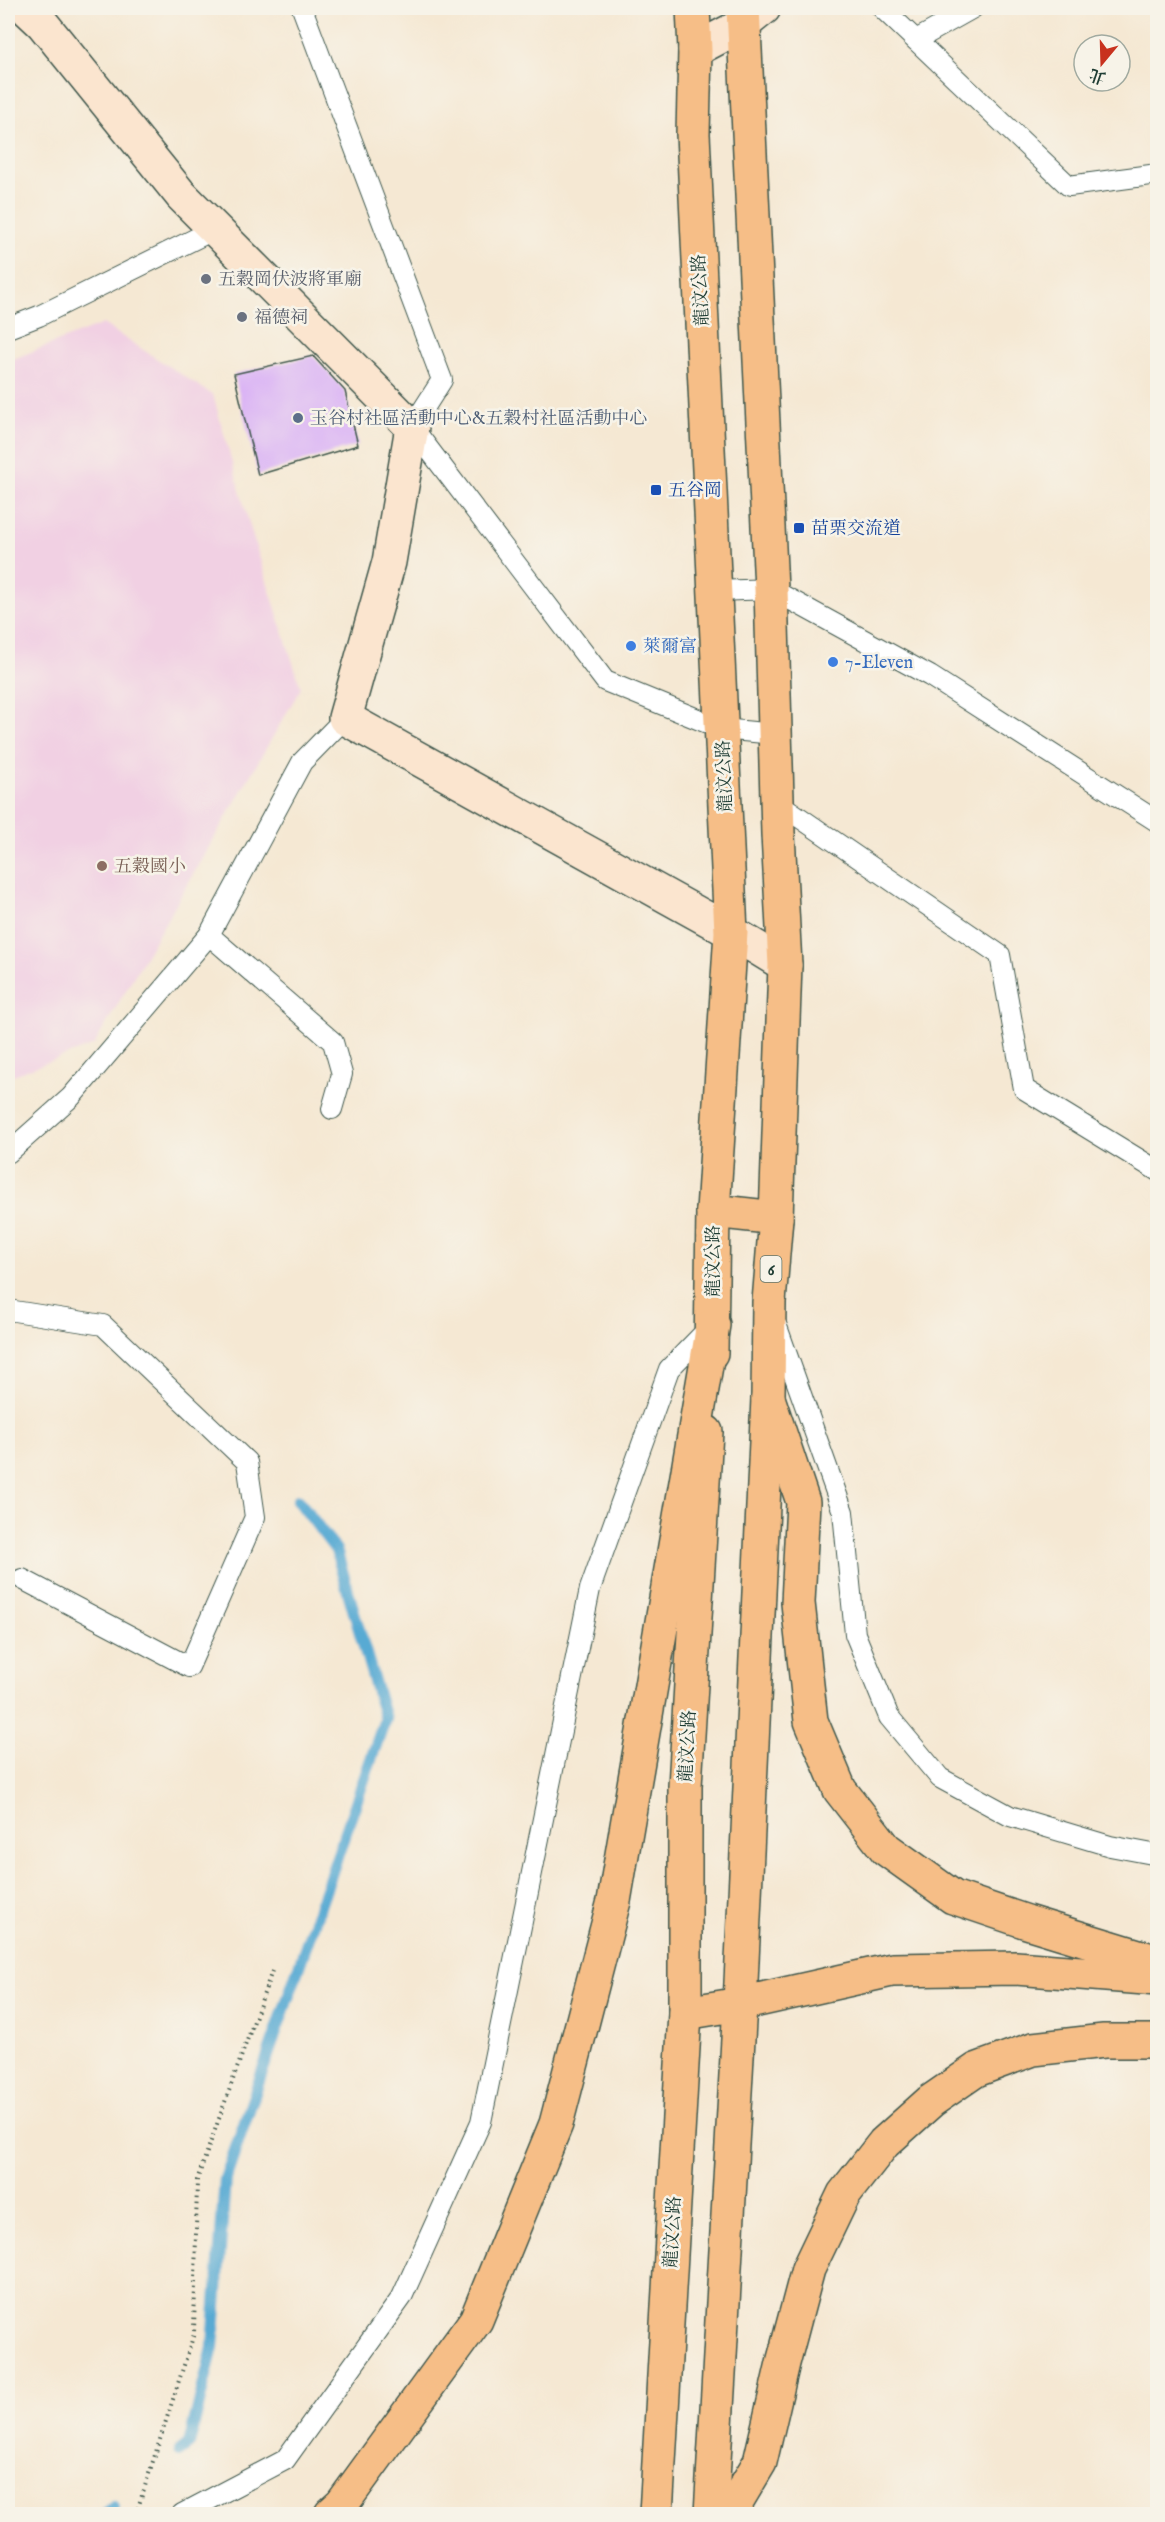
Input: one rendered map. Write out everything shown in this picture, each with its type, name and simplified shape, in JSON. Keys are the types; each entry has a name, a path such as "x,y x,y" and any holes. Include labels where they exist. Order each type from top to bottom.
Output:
{"main road":[{"name":"龍汶公路","path":"656,2514 685,2013 685,1786 713,1325 713,1211 731,932 693,134 695,50 693,8"},
{"name":"6","path":"711,2514 740,2004 768,1398 769,1302 776,1218 785,965 777,802 750,13"},
{"path":"713,1211 776,1218"},
{"path":"331,2514 342,2504 405,2420 476,2320 556,2124 614,1901 713,1325"},
{"path":"768,1398 802,1502 798,1603 811,1721 840,1790 886,1849 953,1897 1158,1962"},
{"path":"685,2013 740,2004 892,1970 1016,1968 1158,1979"},
{"path":"729,2514 760,2462 808,2269 844,2194 884,2143 931,2101 976,2070 1034,2049 1104,2041 1158,2041"}],"street":[{"path":"26,8 42,23 181,195 412,427 389,562 345,717 731,932 785,965"},
{"path":"695,50 750,13"}],"lane":[{"path":"302,8 442,380 412,427 605,681 722,729 775,734"},
{"path":"882,8 1069,186 1158,174"},
{"path":"916,40 973,8"},
{"path":"8,328 39,316 215,229"},
{"path":"716,591 771,589 930,676 1158,822"},
{"path":"8,1153 71,1096 209,935 302,762 345,717"},
{"path":"777,802 1000,955 1024,1089 1158,1172"},
{"path":"209,935 333,1042 342,1074 332,1109"},
{"path":"769,1302 843,1512 855,1634 889,1717 940,1778 1010,1816 1110,1846 1158,1855"},
{"path":"8,1310 103,1325 247,1462 255,1517 189,1667 22,1579"},
{"path":"182,2514 285,2460 402,2296 481,2122 590,1589 669,1369 713,1325"}],"path":[{"path":"136,2514 194,2334 197,2180 272,1971"}],"shaded area":[{"name":"五穀國小","path":"103,324 213,395 253,537 301,688 94,1045 8,1077 8,361"}],"building":[{"name":"玉谷村社區活動中心&五穀村社區活動中心","path":"313,356 345,391 358,445 258,475 234,374"}],"waterway":[{"path":"180,2451 189,2444 213,2347 225,2179 385,1719 336,1550 298,1500"},
{"path":"105,2514 114,2507"}],"place":[{"name":"五穀岡伏波將軍廟","path":"206,279"},
{"name":"福德祠","path":"242,317"},
{"name":"玉谷村社區活動中心&五穀村社區活動中心","path":"298,418"},
{"name":"五谷岡","path":"656,490"},
{"name":"苗栗交流道","path":"799,528"},
{"name":"萊爾富","path":"631,646"},
{"name":"7-Eleven","path":"833,662"},
{"name":"五穀國小","path":"102,866"}]}
